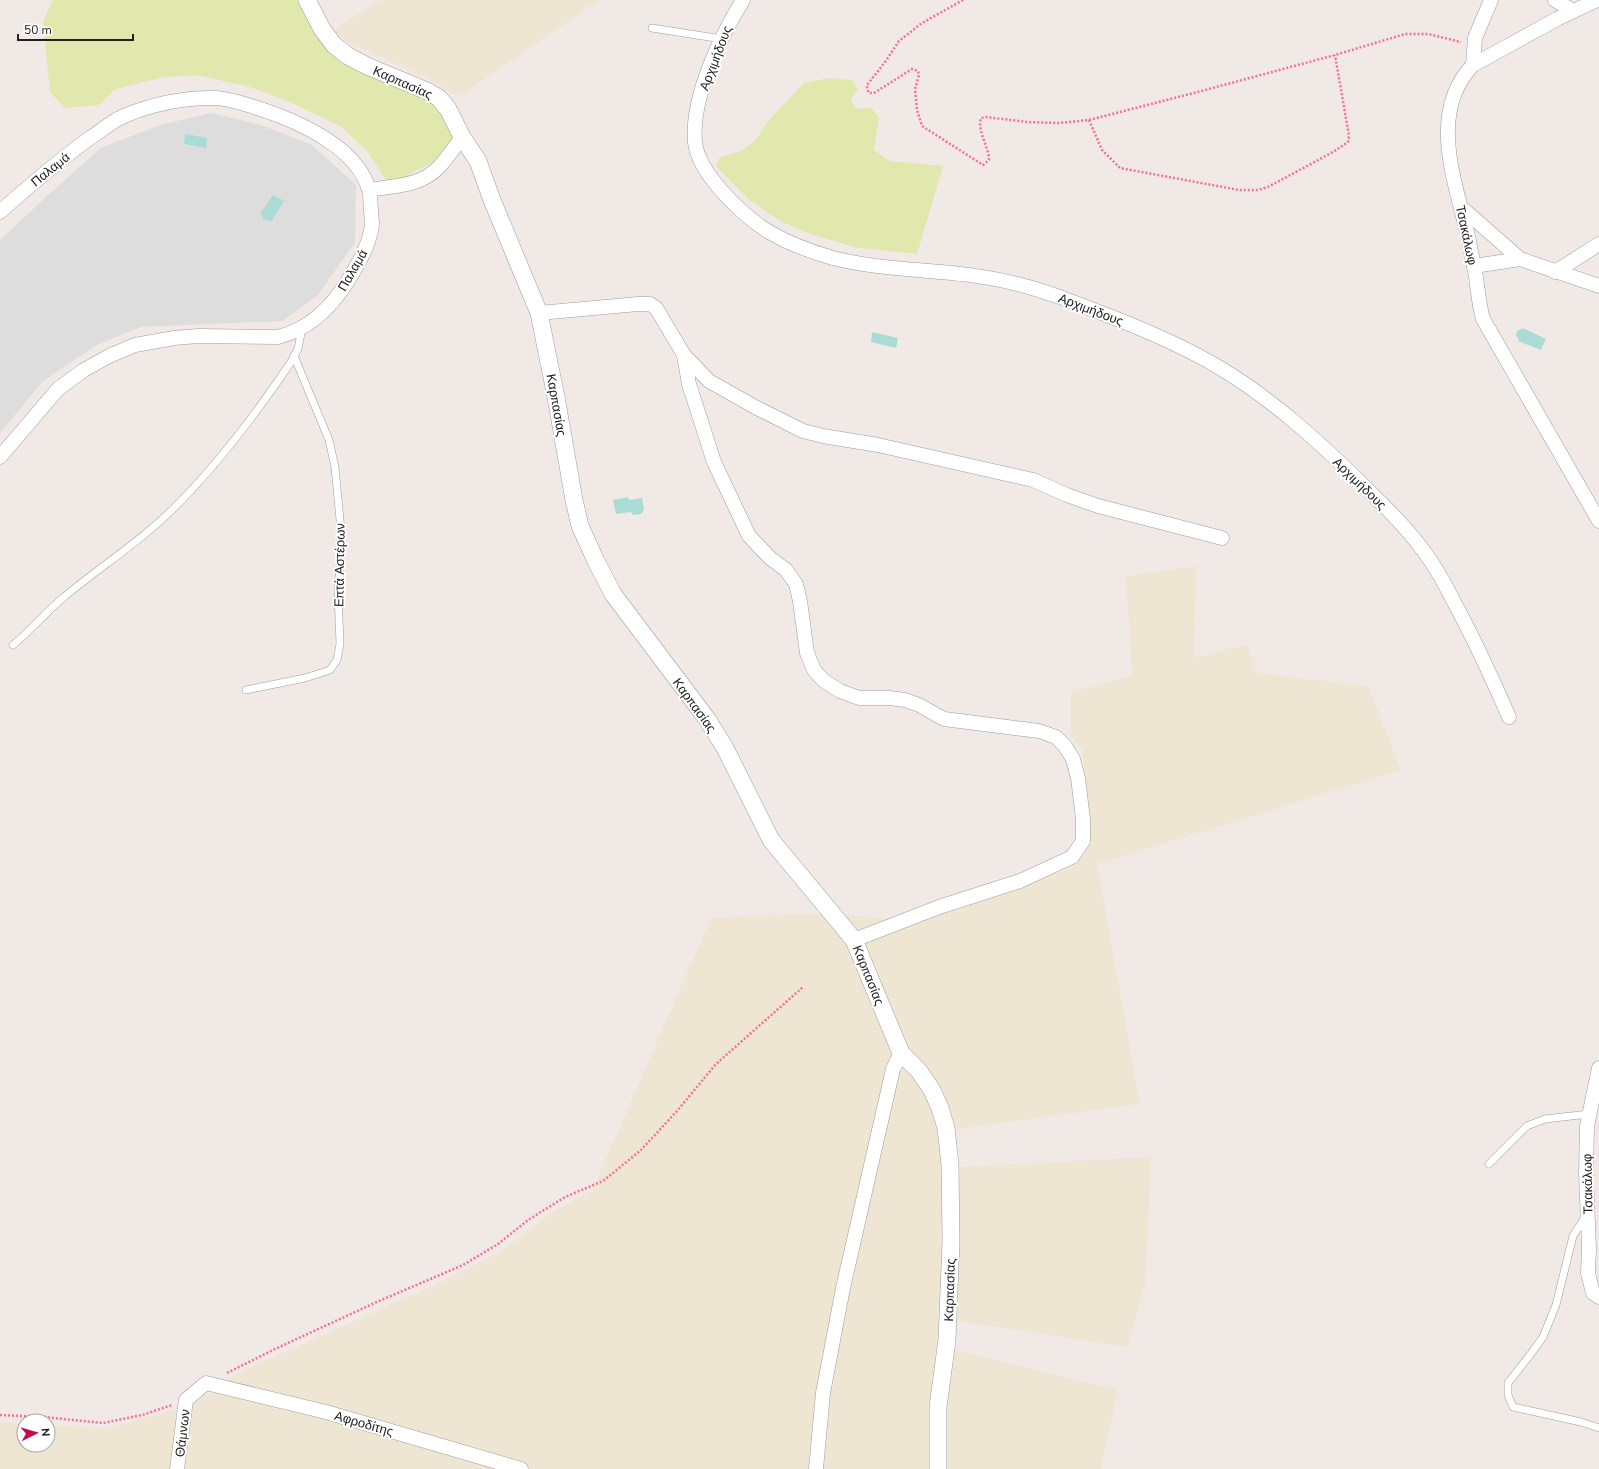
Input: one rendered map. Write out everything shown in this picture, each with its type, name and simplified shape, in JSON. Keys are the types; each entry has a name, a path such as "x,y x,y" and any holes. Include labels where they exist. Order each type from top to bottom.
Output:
{"street":[{"name":"Καρπασίας","path":"307,0 322,29 334,45 348,56 367,66 427,90 438,98 448,109 462,137 478,161 492,200 539,313 556,397 574,500 580,526 596,561 613,594 707,719 725,748 771,840 854,940 901,1053 919,1071 938,1102 946,1128 950,1165 951,1241 947,1340 938,1407 938,1469"},
{"name":"Αρχιμήδους","path":"742,0 730,21 704,80 695,122 695,145 703,167 736,205 770,233 805,249 835,258 877,265 1011,282 1056,295 1134,325 1186,349 1252,388 1306,432 1394,516 1420,545 1442,579 1472,636 1510,717"},
{"path":"1473,65 1475,38 1491,0"},
{"path":"1555,0 1573,11"},
{"name":"Τσακάλωφ","path":"1597,0 1573,11 1473,65 1464,74 1456,91 1449,114 1448,126 1451,164 1474,266 1478,299 1483,319 1599,521"},
{"name":"Παλαμά","path":"0,212 33,182 70,152 123,116 167,102 200,98 218,98 270,113 300,124 320,135 348,156 360,172 370,190 372,224 360,260 342,289 326,310 302,328 290,334 278,337 206,336 174,338 136,345 109,356 84,370 58,389 0,457"},
{"path":"370,190 413,182 424,178 441,164 462,137"},
{"path":"1462,208 1520,259 1599,286"},
{"path":"1555,272 1599,244"},
{"path":"1474,266 1520,259"},
{"path":"539,313 650,304 656,308 684,355 709,381 755,407 803,431 823,436 878,445 1033,480 1067,495 1098,506 1222,538"},
{"path":"684,355 688,384 714,462 749,536 770,558 786,570 796,584 800,601 807,654 814,670 824,681 840,691 858,698 889,698 905,700 919,705 944,719 1039,731 1056,736 1065,746 1073,759 1078,778 1083,841 1072,857 1020,881 939,907 854,940"},
{"path":"816,1469 824,1392 843,1288 893,1069 901,1053"},
{"name":"Τσακάλωφ","path":"1599,1068 1592,1122 1587,1214 1589,1249 1588,1273 1593,1293 1599,1297"},
{"name":"Θάμνων","path":"177,1469 186,1400 206,1383"},
{"name":"Αφροδίτης","path":"206,1383 326,1412 521,1469"}],"lane":[{"path":"652,28 722,39"},
{"path":"13,645 63,598 174,508 236,439 294,356 298,349 302,328"},
{"name":"Επτά Αστέρων","path":"246,690 305,678 330,670 337,660 340,644 338,593 342,541 335,467 329,440 294,356"},
{"path":"1489,1164 1527,1126 1545,1119 1592,1122"},
{"path":"1587,1214 1573,1236 1556,1305 1543,1336 1508,1383 1508,1395 1513,1407 1581,1422 1599,1428"}],"path":[{"path":"963,0 922,23 899,41 867,85 867,89 869,93 874,93 912,69 918,71 919,75 915,89 916,110 922,126 983,165 989,160 989,152 980,123 982,118 986,117 1027,122 1089,120 1336,55 1405,34 1428,34 1474,45"},
{"path":"1089,120 1102,150 1120,168 1239,190 1258,190 1268,187 1333,152 1348,142 1350,136 1336,55"},
{"path":"206,1383 379,1301 463,1265 498,1244 528,1220 565,1197 603,1181 640,1151 677,1111 716,1064 803,987"},
{"path":"0,1415 44,1417 103,1423 142,1415 186,1400"}],"shaded area":[{"path":"381,0 599,0 458,97 429,79 346,41 335,29"},
{"path":"211,113 261,125 312,145 356,185 355,242 318,295 282,321 140,327 95,346 43,381 0,433 0,240 101,148 160,125"},
{"path":"1196,566 1194,658 1247,644 1257,673 1368,686 1401,770 1097,864 1140,1104 941,1131 943,1168 1151,1157 1145,1285 1127,1347 939,1318 938,1346 1118,1390 1101,1469 0,1469 0,1422 16,1423 16,1453 56,1453 56,1426 107,1429 196,1403 240,1372 433,1286 500,1252 554,1211 592,1191 711,918 820,913 889,919 916,924 1066,870 1078,862 1090,841 1083,751 1071,736 1071,692 1132,676 1126,576"}],"green space":[{"path":"53,0 300,0 320,36 436,104 454,138 433,162 396,181 386,180 367,151 342,127 290,102 250,87 197,75 164,77 115,89 99,105 65,108 50,92 43,21"},
{"path":"829,78 852,80 858,89 851,99 856,109 871,108 879,117 874,150 890,161 943,166 917,254 854,247 811,234 782,222 748,199 716,166 720,157 739,152 755,141 768,121 804,83"}],"water":[{"path":"185,134 207,138 206,148 184,144"},
{"path":"273,195 284,201 271,222 269,220 263,220 260,214"},
{"path":"1523,328 1546,339 1541,350 1518,341 1519,339 1516,335 1517,331"},
{"path":"872,332 898,338 896,348 871,342"},
{"path":"628,497 629,500 642,498 644,510 641,514 633,515 631,512 616,514 613,500"}]}
